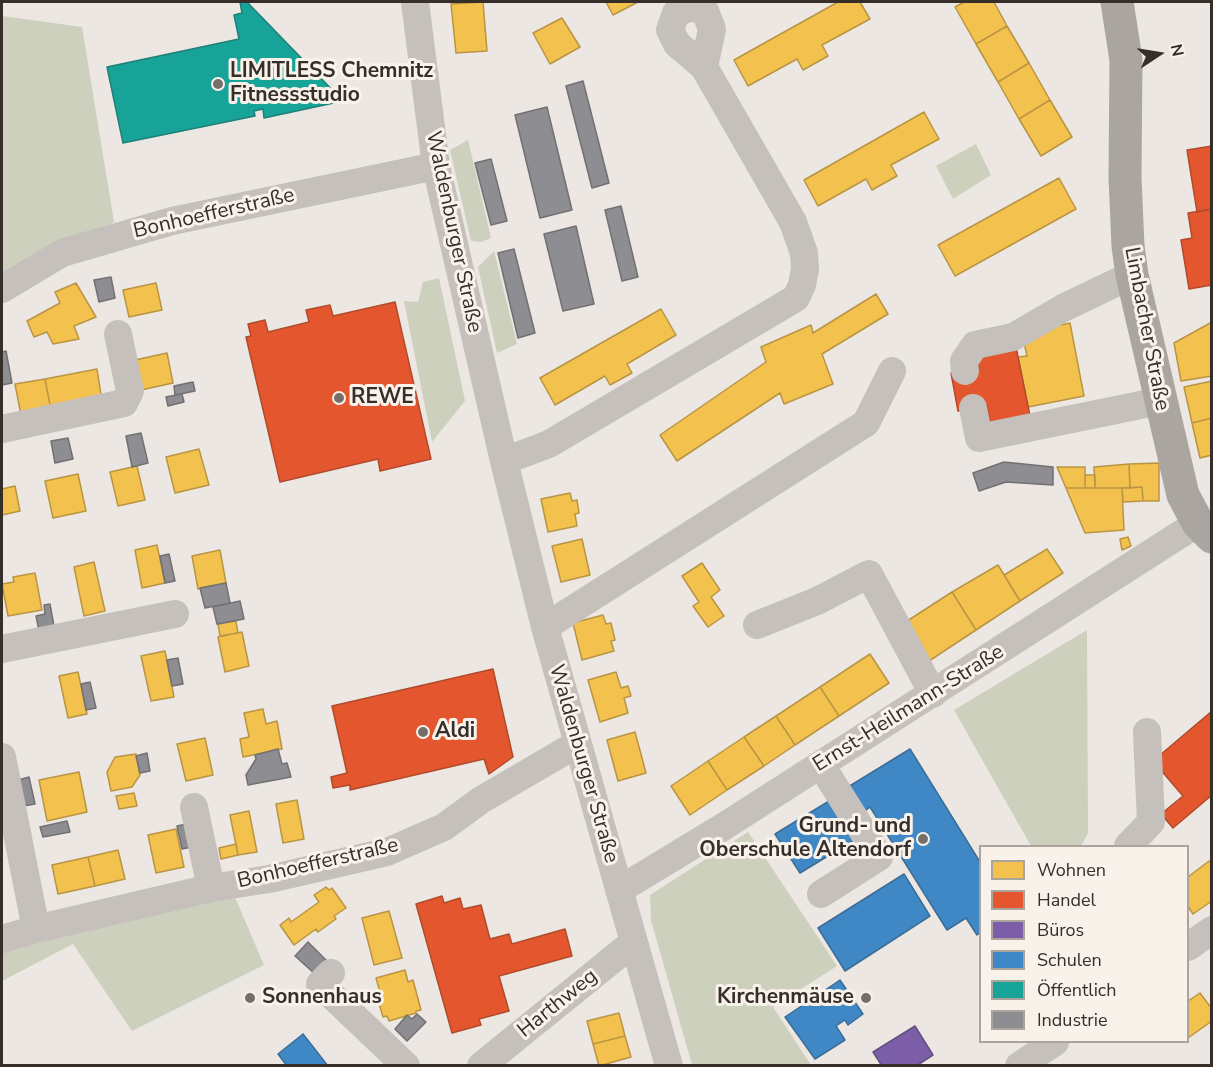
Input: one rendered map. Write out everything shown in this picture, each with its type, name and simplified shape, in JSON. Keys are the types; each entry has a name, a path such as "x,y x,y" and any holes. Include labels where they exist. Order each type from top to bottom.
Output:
{"main road":[{"name":"Limbacher Straße","path":"1117,2 1126,60 1125,178 1128,246 1132,274 1183,495 1205,530"}],"street":[{"name":"Waldenburger Straße","path":"415,2 436,166 504,461 545,627 669,1065"},
{"path":"504,461 549,444 796,298 802,285 804,269 804,253 800,240 704,67"},
{"name":"Bonhoefferstraße","path":"2,289 62,253 172,221 436,166"},
{"path":"965,371 964,361 975,345 1013,337 1063,308 1132,274"},
{"path":"2,429 124,403 130,391 118,334"},
{"path":"545,627 866,423 892,371"},
{"path":"973,408 979,438 1160,401"},
{"name":"Ernst-Heilmann-Straße","path":"619,890 827,774 933,694 1205,530"},
{"path":"757,625 817,601 869,574 933,694"},
{"path":"2,649 175,614"},
{"path":"1129,845 1151,822 1147,732"},
{"name":"Bonhoefferstraße","path":"2,939 211,888 269,879 387,852 444,827 481,800 577,744"},
{"path":"2,757 36,929"},
{"path":"821,894 879,857 827,774"},
{"name":"Bonhoefferstraße","path":"194,807 211,888"},
{"path":"1189,946 1212,930"},
{"name":"Harthweg","path":"481,1065 634,942"},
{"path":"331,973 320,984 406,1065"},
{"path":"1019,1065 1052,1043"}],"green space":[{"path":"2,16 82,27 114,222 2,283"},
{"path":"468,140 491,238 482,242 471,241 450,150"},
{"path":"976,144 991,175 953,199 936,166"},
{"path":"494,251 517,344 497,353 478,267"},
{"path":"439,278 465,401 432,442 404,301 418,302 423,282"},
{"path":"1087,630 1088,833 1082,845 1030,845 954,710"},
{"path":"748,832 837,966 773,1007 811,1065 692,1065 651,920 650,895"},
{"path":"234,895 264,965 132,1031 73,944 2,981 2,950"}],"building: Wohnen":[{"path":"483,2 487,51 456,53 451,4"},
{"path":"606,2 638,2 613,15"},
{"path":"838,2 860,2 870,19 822,45 828,56 803,70 797,59 748,86 734,60"},
{"path":"964,2 994,2 1007,26 976,44 955,7"},
{"path":"562,18 580,47 550,64 533,33"},
{"path":"1007,26 1029,63 998,82 976,44"},
{"path":"1029,63 1050,100 1019,119 998,82"},
{"path":"1050,100 1072,137 1041,156 1019,119"},
{"path":"924,112 939,139 891,165 897,176 872,190 866,179 818,206 804,180"},
{"path":"1059,178 1076,209 955,276 938,245"},
{"path":"76,283 96,317 74,326 79,339 53,344 47,332 34,337 27,321 60,303 55,292"},
{"path":"156,283 162,310 129,317 123,290"},
{"path":"876,294 888,314 822,354 833,384 784,404 780,393 677,461 660,435 766,362 761,347 811,325 813,333"},
{"path":"661,309 676,335 627,364 632,373 610,385 605,376 555,405 540,378"},
{"path":"1212,322 1212,376 1181,381 1174,343"},
{"path":"1070,323 1084,396 1028,407 1018,357 1027,356 1022,333"},
{"path":"167,353 173,383 141,390 135,360"},
{"path":"97,369 102,401 51,410 45,379"},
{"path":"45,379 51,410 21,415 15,384"},
{"path":"1212,381 1212,418 1192,423 1184,387"},
{"path":"1212,418 1212,455 1200,458 1192,423"},
{"path":"199,449 209,485 175,493 166,457"},
{"path":"1159,463 1159,501 1143,501 1142,487 1130,488 1129,464"},
{"path":"1129,464 1130,488 1095,488 1094,467"},
{"path":"137,466 145,500 118,506 110,472"},
{"path":"1057,467 1085,467 1085,488 1066,488"},
{"path":"78,474 86,511 53,518 45,481"},
{"path":"1085,475 1095,475 1095,488 1085,488"},
{"path":"15,486 20,511 2,515 2,489"},
{"path":"1142,487 1143,501 1123,502 1122,488"},
{"path":"1066,488 1122,488 1124,530 1085,533"},
{"path":"570,493 572,501 577,500 579,513 575,514 577,526 548,532 541,499"},
{"path":"1128,537 1131,546 1122,550 1120,539"},
{"path":"582,539 590,575 561,582 552,546"},
{"path":"157,545 165,583 142,588 135,550"},
{"path":"1047,549 1063,573 1020,601 1004,575"},
{"path":"220,550 226,583 198,589 192,556"},
{"path":"94,562 105,611 84,616 74,567"},
{"path":"702,563 720,590 711,597 724,616 708,627 693,606 699,602 682,576"},
{"path":"998,565 1020,601 976,630 952,592"},
{"path":"35,573 42,610 8,616 2,584 14,582 13,577"},
{"path":"952,592 976,630 929,661 904,623"},
{"path":"603,615 606,624 611,623 615,640 611,641 614,651 582,660 573,623"},
{"path":"236,621 238,633 220,636 218,624"},
{"path":"242,632 249,666 225,672 218,637"},
{"path":"165,651 174,697 151,701 141,656"},
{"path":"870,654 889,683 839,716 820,687"},
{"path":"78,672 87,714 68,718 59,676"},
{"path":"616,672 621,688 628,686 631,696 624,698 628,713 600,722 588,680"},
{"path":"820,687 839,716 795,745 776,716"},
{"path":"263,709 266,724 277,721 282,749 243,757 240,739 249,737 244,713"},
{"path":"776,716 795,745 764,766 744,737"},
{"path":"635,732 646,773 618,781 607,740"},
{"path":"744,737 764,766 727,790 708,761"},
{"path":"205,738 213,775 186,781 177,744"},
{"path":"136,754 140,775 132,787 111,791 107,772 115,757"},
{"path":"708,761 727,790 690,815 671,786"},
{"path":"79,772 87,812 47,821 39,780"},
{"path":"134,793 137,806 119,809 116,796"},
{"path":"297,800 304,839 283,843 276,804"},
{"path":"249,811 257,852 238,855 230,815"},
{"path":"176,829 184,867 156,873 148,835"},
{"path":"236,844 238,855 221,859 219,848"},
{"path":"118,850 125,879 95,886 88,857"},
{"path":"88,857 95,886 58,894 52,865"},
{"path":"1209,861 1212,864 1212,901 1193,914 1189,908 1189,876"},
{"path":"326,887 329,890 332,888 346,908 334,916 336,919 318,932 316,929 294,945 280,925 289,918 291,922 319,902 314,895"},
{"path":"389,911 402,958 374,965 362,918"},
{"path":"405,970 408,982 413,980 421,1010 389,1021 387,1016 383,1017 376,993 380,992 376,978"},
{"path":"1200,993 1212,1009 1212,1021 1189,1037 1189,1000"},
{"path":"619,1013 625,1036 593,1044 587,1021"},
{"path":"625,1036 631,1057 599,1066 593,1044"}],"building: Handel":[{"path":"1212,146 1212,209 1197,212 1187,150"},
{"path":"1212,209 1212,285 1189,289 1181,240 1192,238 1188,213"},
{"name":"REWE","path":"395,302 431,459 380,471 378,459 280,482 246,337 251,336 248,324 265,320 268,332 309,322 306,310 330,305 333,316"},
{"path":"1016,347 1030,416 990,423 987,405 958,411 951,373 979,368 977,355"},
{"name":"Aldi","path":"493,669 513,757 489,774 484,759 350,790 350,785 333,788 331,777 347,773 332,706"},
{"path":"1212,711 1212,795 1173,828 1161,814 1183,796 1153,761"},
{"path":"442,896 444,903 460,898 463,909 481,905 490,939 509,934 512,944 565,929 572,956 499,976 509,1011 479,1019 481,1025 452,1033 416,904"}],"building: Büros":[{"path":"915,1026 933,1055 916,1066 882,1066 873,1052"}],"building: Schulen":[{"path":"910,749 979,860 979,933 977,935 966,918 947,930 870,807 865,811 848,787"},
{"path":"834,798 859,837 800,873 775,834"},
{"path":"904,874 930,916 845,971 818,928"},
{"path":"840,980 863,1014 848,1025 845,1020 836,1026 845,1040 815,1059 785,1017"},
{"path":"303,1034 328,1066 287,1066 278,1054"}],"building: Öffentlich":[{"name":"LIMITLESS Chemnitz Fitnessstudio","path":"240,2 247,2 343,101 264,118 263,109 254,111 255,116 123,143 107,67 239,39 234,15 242,13"}],"building: Industrie":[{"path":"583,81 609,183 592,188 566,86"},
{"path":"547,107 572,210 540,218 515,115"},
{"path":"491,159 507,221 491,225 475,163"},
{"path":"621,206 638,277 622,281 605,210"},
{"path":"576,226 594,304 563,311 544,234"},
{"path":"514,249 535,333 518,338 498,253"},
{"path":"111,277 115,298 99,302 94,280"},
{"path":"6,351 12,383 2,385 2,352"},
{"path":"193,382 195,391 175,395 174,386"},
{"path":"182,394 184,402 168,406 166,397"},
{"path":"141,433 148,463 132,467 126,436"},
{"path":"68,438 73,459 55,463 51,441"},
{"path":"1004,462 1053,467 1053,485 1006,482 979,491 973,473"},
{"path":"169,554 175,581 165,583 160,556"},
{"path":"226,583 230,603 205,608 200,588"},
{"path":"240,601 244,619 217,624 213,607"},
{"path":"50,604 55,632 40,635 36,616 45,614 44,605"},
{"path":"178,658 183,684 172,686 167,660"},
{"path":"90,682 96,708 86,710 81,684"},
{"path":"278,749 282,764 287,763 291,777 248,785 246,775 256,759 255,755"},
{"path":"147,753 150,771 140,773 136,756"},
{"path":"29,777 35,804 23,806 18,780"},
{"path":"67,821 70,832 43,837 40,827"},
{"path":"187,824 192,847 182,849 177,826"},
{"path":"308,942 327,961 315,974 295,956"},
{"path":"417,1014 426,1022 407,1041 395,1029 407,1015 412,1019"}],"place":[{"name":"LIMITLESS Chemnitz Fitnessstudio","path":"218,84"},
{"name":"REWE","path":"339,398"},
{"name":"Aldi","path":"423,732"},
{"name":"Grund- und Oberschule Altendorf","path":"923,839"},
{"name":"Sonnenhaus","path":"250,998"},
{"name":"Kirchenmäuse","path":"866,998"}]}
